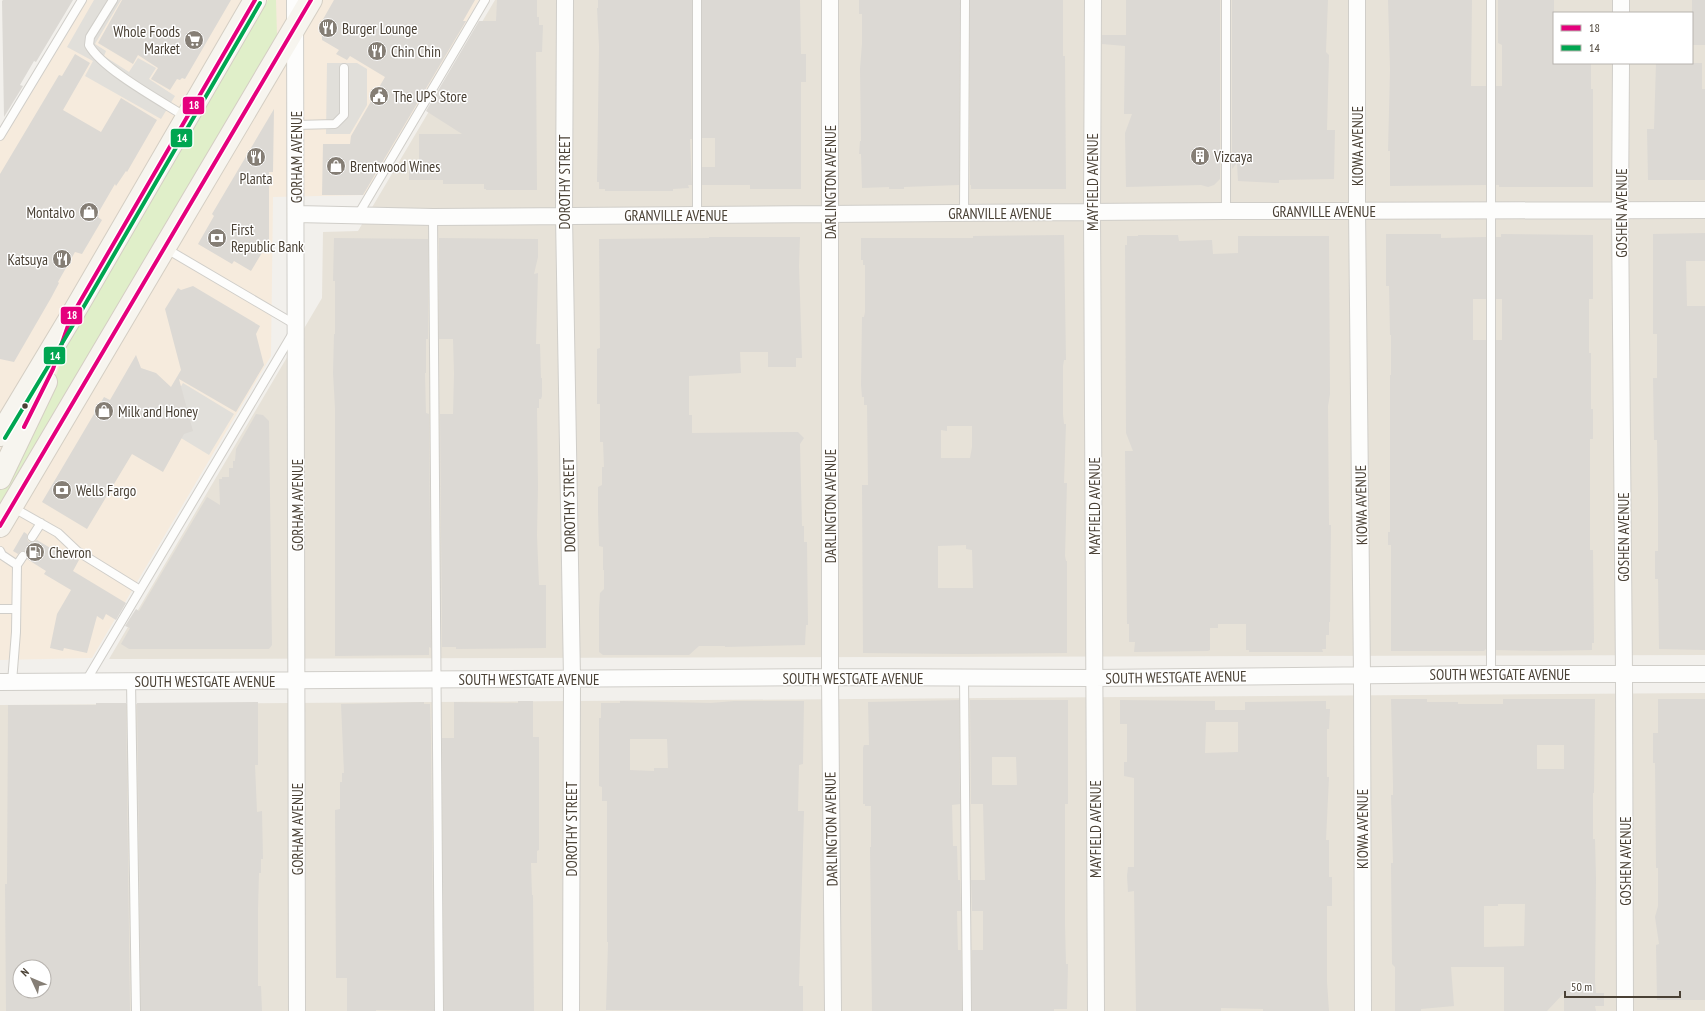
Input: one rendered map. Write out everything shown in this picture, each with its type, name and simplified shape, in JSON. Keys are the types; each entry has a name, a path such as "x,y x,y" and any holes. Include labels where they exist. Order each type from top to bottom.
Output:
{"main road":[{"path":"0,526 311,0"},
{"path":"0,435 71,317 251,3"},
{"path":"0,478 53,369 71,317"}],"street":[{"name":"GORHAM AVENUE","path":"296,0 297,1011"},
{"name":"DOROTHY STREET","path":"565,0 564,216 572,678 571,1011"},
{"name":"DARLINGTON AVENUE","path":"830,0 830,677 833,1011"},
{"name":"MAYFIELD AVENUE","path":"1093,0 1092,212 1096,1011"},
{"name":"KIOWA AVENUE","path":"1358,0 1357,211 1362,675 1363,1011"},
{"path":"1621,0 1621,12"},
{"name":"GOSHEN AVENUE","path":"1621,64 1620,211 1625,1011"},
{"name":"GRANVILLE AVENUE","path":"296,214 434,217 1226,211 1490,212 1705,210"},
{"name":"SOUTH WESTGATE AVENUE","path":"6,682 572,678 1094,678 1491,674 1705,674"}],"lane":[{"path":"0,136 82,0"},
{"path":"113,0 90,37 89,45 91,49 106,65 186,117"},
{"path":"358,215 485,0"},
{"path":"697,0 697,215"},
{"path":"964,214 965,0"},
{"path":"1226,0 1226,211"},
{"path":"1491,0 1491,674"},
{"path":"296,125 335,124 344,115 344,68"},
{"path":"434,217 439,1011"},
{"path":"86,681 296,326 165,248"},
{"path":"12,506 58,533 77,551 140,590"},
{"path":"32,537 41,523"},
{"path":"0,551 2,555 18,565"},
{"path":"6,682 16,632 18,565 23,556"},
{"path":"0,609 16,609"},
{"path":"964,678 967,1011"},
{"path":"131,681 136,1011"}],"shaded area":[{"path":"82,0 479,0 366,195 273,197 271,356 92,658 0,660 0,129"},
{"path":"94,0 121,0 95,44 106,51 104,56 129,72 138,58 156,68 149,79 175,96 161,119 85,76 93,61 67,47"},
{"path":"495,0 1705,0 1705,655 109,659 322,298 323,232 358,231"},
{"path":"327,63 357,63 367,69 367,105 350,134 326,134"},
{"path":"183,383 234,414 209,455 158,424"},
{"path":"1705,693 1705,1011 0,1011 0,705"}],"green space":[{"path":"268,0 276,0 277,36 0,505 0,490 57,373 69,338"}],"building":[{"path":"73,0 36,62 34,61 20,85 23,86 4,117 2,1"},
{"path":"122,0 231,0 185,79 177,79 170,90 151,79 158,68 138,55 133,64 98,43"},
{"path":"334,0 475,0 463,21 466,21 363,195 322,195 323,144 350,144 351,136 385,77 350,56 347,60 336,54 339,50 322,40 322,21"},
{"path":"497,0 537,0 537,17 539,17 539,25 543,25 542,52 536,52 537,190 486,190 484,189 484,184 443,184 443,180 409,180 409,165 419,165 419,134 462,134 426,111 479,21 496,21"},
{"path":"598,0 692,0 692,139 690,139 692,185 688,185 689,188 673,189 673,191 605,191 605,189 599,189 599,182 597,182 599,46"},
{"path":"702,0 800,0 801,54 806,54 806,82 801,82 801,189 750,189 750,185 702,185 702,167 715,167 715,138 702,138"},
{"path":"859,0 960,0 959,185 904,187 904,189 889,189 889,187 862,188 861,154 859,154 861,141 860,69 862,14 859,14"},
{"path":"970,0 1063,0 1066,189 971,189"},
{"path":"1126,0 1220,0 1220,179 1214,185 1208,187 1201,185 1126,187 1125,133 1132,114 1124,114 1125,46 1102,44 1102,35 1126,35"},
{"path":"1232,0 1328,0 1326,52 1329,55 1327,130 1335,130 1334,179 1279,180 1279,183 1238,181 1237,163 1232,169"},
{"path":"1388,0 1472,0 1471,86 1486,86 1486,185 1390,186 1390,151 1388,151 1390,70"},
{"path":"1498,0 1554,0 1553,64 1591,64 1591,89 1593,89 1593,187 1499,187 1499,185 1496,185 1496,86 1502,86 1502,45 1498,43"},
{"path":"1692,0 1705,0 1705,45 1693,45"},
{"path":"75,54 90,63 63,110 101,132 121,98 157,120 127,172 126,171 116,186 115,184 97,215 99,215 98,217 102,220 82,254 75,252 51,298 14,362 0,359 0,174 59,75 62,76"},
{"path":"1702,63 1702,89 1705,89 1705,180 1648,180 1647,129 1654,129 1656,64"},
{"path":"274,109 273,172 269,172 269,241 251,271 234,261 232,264 198,244 214,216 212,214"},
{"path":"1705,233 1705,261 1686,261 1687,306 1705,306 1705,650 1659,649 1658,579 1655,579 1655,551 1658,551 1658,498 1657,440 1654,440 1653,378 1657,378 1657,334 1653,334 1653,234"},
{"path":"1386,234 1441,234 1441,238 1486,237 1486,299 1473,299 1473,340 1486,340 1486,649 1484,651 1391,651 1391,545 1388,545 1388,532 1390,532 1391,335 1389,286 1386,286"},
{"path":"1501,234 1593,235 1593,299 1589,299 1591,409 1593,409 1593,439 1590,439 1590,550 1593,550 1594,643 1592,643 1592,650 1496,650 1496,340 1502,340 1502,299 1496,299 1496,237 1501,237"},
{"path":"1064,235 1066,360 1064,360 1063,366 1063,414 1064,424 1066,424 1064,483 1067,483 1065,556 1067,561 1067,653 863,653 862,485 868,485 867,405 864,405 861,385 862,317 864,317 865,312 865,265 863,265 863,260 861,260 861,238 973,238 973,236","holes":["947,426 972,426 972,447 970,458 941,458 941,430 947,431","966,545 966,549 972,550 973,588 938,588 938,546"]},
{"path":"1178,235 1179,241 1212,240 1213,254 1238,253 1238,236 1329,236 1330,394 1328,406 1329,525 1331,525 1330,622 1329,635 1326,635 1326,649 1322,649 1323,652 1249,652 1249,650 1246,650 1246,624 1218,624 1218,628 1210,628 1210,650 1208,651 1134,652 1135,642 1129,642 1129,624 1127,624 1125,451 1133,451 1126,433 1125,245 1127,245 1127,236"},
{"path":"800,237 799,266 802,358 796,358 796,367 768,367 768,352 740,352 741,373 689,376 689,415 692,415 692,433 798,432 804,438 800,444 802,526 804,526 804,542 807,542 808,625 806,625 805,645 725,647 699,646 689,655 603,655 599,652 599,609 600,593 604,589 604,570 603,547 599,546 598,487 602,485 602,467 604,467 603,442 600,442 600,404 597,404 597,349 600,348 599,239"},
{"path":"334,238 428,239 428,339 426,339 425,373 426,413 429,414 431,648 429,647 429,655 335,656 335,408 333,373 335,334 335,281 333,281"},
{"path":"439,238 538,239 538,257 534,274 538,273 536,344 540,344 542,396 541,399 539,399 539,408 537,408 537,535 539,585 546,585 546,648 456,649 456,647 442,647 440,414 453,414 454,374 453,339 439,339"},
{"path":"193,286 260,326 256,334 264,365 236,412 179,379 193,431 184,434 163,472 132,454 87,529 42,502 104,397 110,400 136,355 141,368 156,373 171,387 181,370 165,309 178,288 181,290"},
{"path":"256,414 263,415 269,421 272,645 269,649 129,649 121,644 130,628 125,626 136,609 139,611 207,497 220,505 219,479 222,479 222,477 229,477 229,468 233,468 236,449"},
{"path":"24,532 27,534 27,539 29,542 34,542 37,540 57,552 59,548 79,560 73,571 126,603 116,620 106,614 103,620 97,616 87,653 64,648 63,651 50,648 57,614 71,590 44,574 46,571 27,559 28,556 26,552 21,551 18,554 13,551"},
{"path":"1391,699 1427,699 1427,702 1458,702 1458,704 1503,704 1503,699 1595,699 1593,839 1595,839 1596,878 1595,982 1596,993 1604,993 1604,1006 1595,1006 1596,1011 1564,1011 1564,993 1547,1011 1504,1011 1504,967 1451,967 1454,1006 1421,1009 1421,1011 1395,1011 1395,967 1392,964 1391,863 1393,863 1391,795 1393,795","holes":["1537,745 1564,745 1564,769 1537,769","1498,904 1525,904 1524,946 1484,947 1484,906 1498,906"]},
{"path":"1658,699 1705,699 1705,1000 1657,1000 1656,945 1659,944 1655,917 1658,906 1658,868 1656,868 1655,763 1653,763 1653,733 1658,733"},
{"path":"959,700 960,804 952,805 953,846 957,846 958,880 960,880 961,911 957,911 958,950 961,950 962,1011 872,1011 871,806 865,806 865,804 863,804 863,748 864,745 869,745 868,702"},
{"path":"970,700 1068,700 1068,804 1065,804 1065,925 1066,964 1068,964 1067,1009 1054,1009 1054,1011 972,1011 972,950 983,950 983,911 972,911 971,880 985,880 983,804 971,804","holes":["992,757 1016,757 1017,785 992,785"]},
{"path":"1120,700 1215,701 1215,710 1245,710 1245,702 1326,701 1326,709 1330,709 1329,729 1327,729 1327,777 1329,777 1326,840 1329,840 1329,877 1332,877 1332,906 1327,906 1327,982 1329,1011 1263,1011 1263,1009 1221,1008 1221,1011 1136,1011 1134,891 1128,892 1127,876 1128,867 1134,867 1134,778 1124,776 1124,762 1127,762 1127,724 1120,724","holes":["1206,722 1238,722 1238,752 1205,753"]},
{"path":"518,701 533,701 533,737 539,737 539,850 537,851 537,863 531,863 533,895 534,1011 444,1011 442,738 454,738 454,702 518,703"},
{"path":"620,701 711,703 734,701 804,701 803,764 799,765 798,811 804,811 799,986 803,986 803,1011 606,1010 608,942 607,801 602,801 602,787 599,786 599,718 601,718 601,703 620,703","holes":["630,739 667,739 668,768 654,768 654,771 630,770"]},
{"path":"258,702 258,765 255,765 257,812 262,811 263,859 261,859 261,873 259,873 258,986 261,986 262,1011 141,1011 137,703"},
{"path":"424,702 424,704 430,704 434,1011 347,1011 347,978 336,978 335,810 340,809 340,782 342,782 342,773 344,773 341,704"},
{"path":"96,703 126,703 130,1011 6,1011 5,884 7,884 8,705 96,705"}],"transit line":[{"name":"18","path":"24,427 53,369 71,317 255,0"},
{"name":"18","path":"0,526 311,0"},
{"name":"14","path":"5,438 76,320 260,3"}],"place":[{"name":"Burger Lounge","path":"328,28"},
{"name":"Whole Foods Market","path":"194,40"},
{"name":"Chin Chin","path":"377,51"},
{"name":"The UPS Store","path":"379,96"},
{"name":"Vizcaya","path":"1200,156"},
{"name":"Planta","path":"256,157"},
{"name":"Brentwood Wines","path":"336,166"},
{"name":"Montalvo","path":"89,212"},
{"name":"First Republic Bank","path":"217,238"},
{"name":"Katsuya","path":"62,259"},
{"name":"Milk and Honey","path":"104,411"},
{"name":"Wells Fargo","path":"62,490"},
{"name":"Chevron","path":"35,552"}]}
